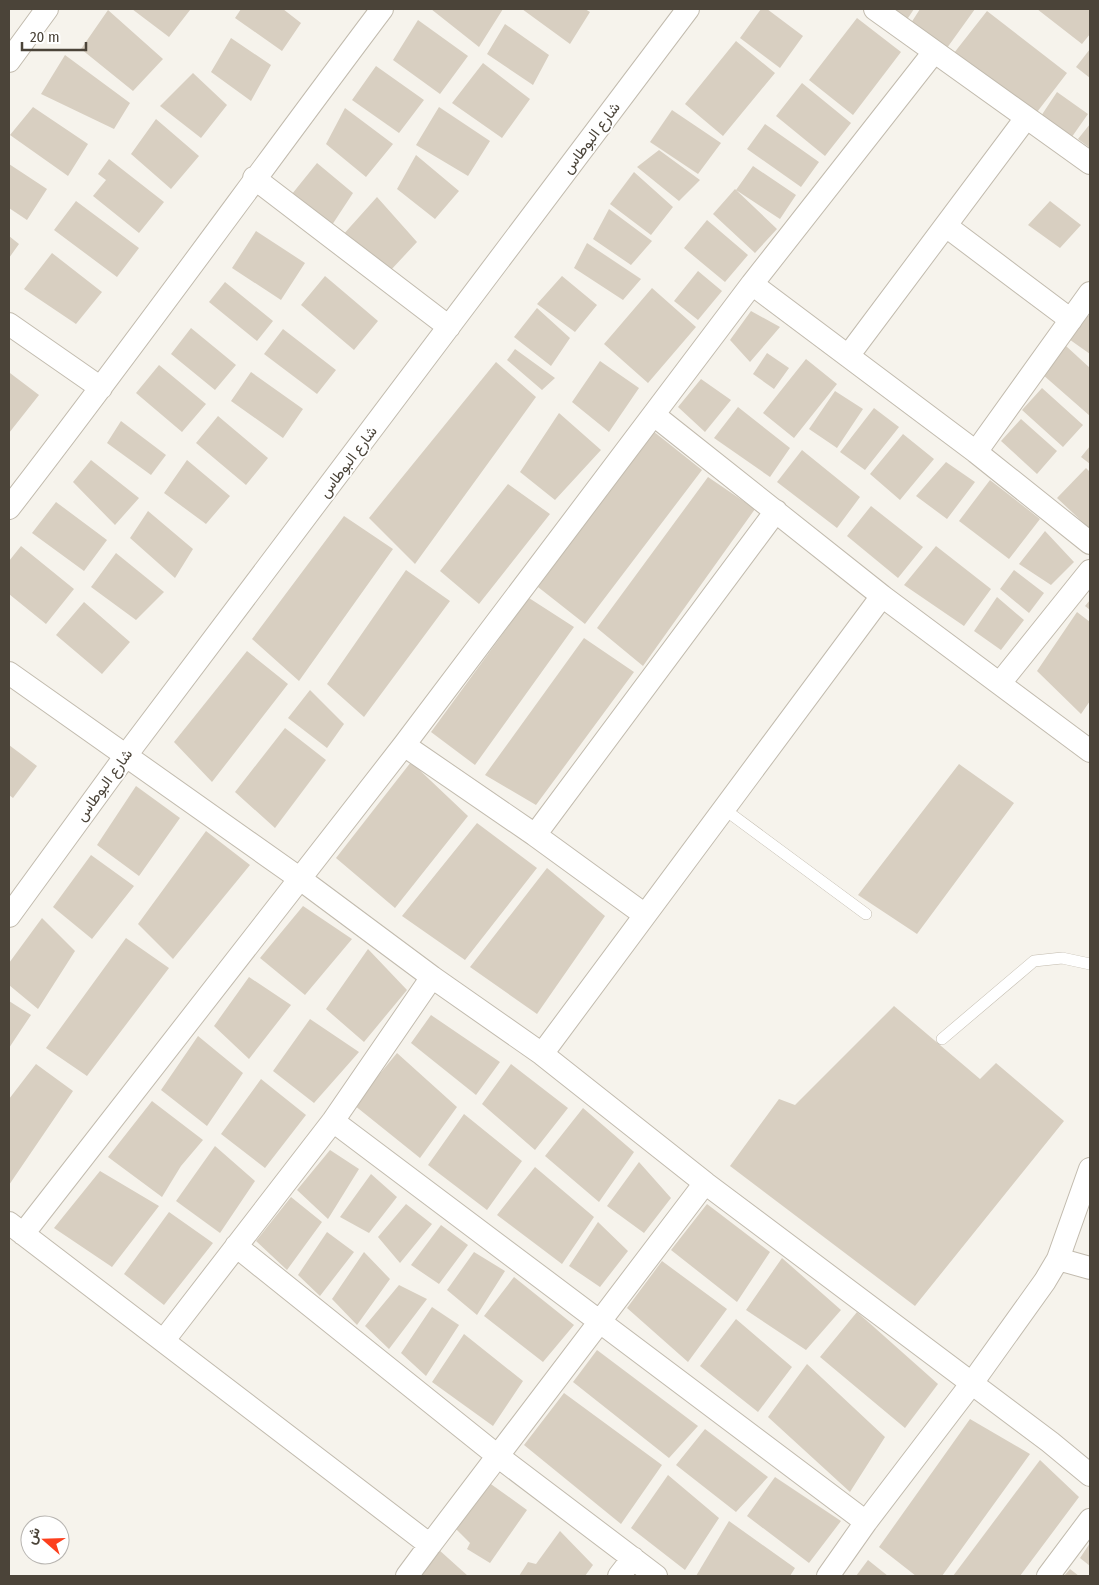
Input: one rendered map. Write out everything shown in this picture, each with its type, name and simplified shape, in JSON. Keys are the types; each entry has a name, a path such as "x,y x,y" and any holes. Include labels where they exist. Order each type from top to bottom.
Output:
{"street":[{"path":"9,61 47,9"},
{"path":"9,508 101,388 254,178 382,9"},
{"name":"شارع البوطاس","path":"9,916 127,754 688,9"},
{"path":"875,9 1090,163"},
{"path":"430,1545 16,1228 404,745 752,284 934,52"},
{"path":"848,356 1026,118"},
{"path":"254,178 449,327"},
{"path":"946,226 1071,320"},
{"path":"752,284 976,452 1090,543"},
{"path":"976,452 1090,294"},
{"path":"9,324 101,388"},
{"path":"654,415 882,596 1090,751"},
{"path":"535,835 776,511"},
{"path":"1000,683 1090,572"},
{"path":"542,1054 882,596"},
{"path":"9,672 127,754 432,977 542,1054 705,1183 972,1383 1090,1476"},
{"path":"404,745 535,835 645,915"},
{"path":"164,1340 333,1121 432,977"},
{"path":"333,1121 866,1522"},
{"path":"828,1576 866,1522 972,1383 1027,1307 1058,1259 1090,1169"},
{"path":"407,1576 705,1183"},
{"path":"236,1246 499,1457 656,1576"},
{"path":"1058,1259 1090,1268"},
{"path":"1048,1576 1090,1520"},
{"path":"619,1576 633,1558"}],"lane":[{"path":"724,810 866,914"},
{"path":"942,1038 1034,960 1062,958 1090,964"}],"building":[{"path":"132,9 189,9 190,10 169,37"},
{"path":"241,9 283,9 301,23 282,51 235,18"},
{"path":"431,9 503,9 479,47"},
{"path":"522,9 585,9 590,12 570,44"},
{"path":"761,9 767,9 803,36 780,68 740,38"},
{"path":"889,9 914,9 906,21"},
{"path":"920,9 975,9 947,48 911,23"},
{"path":"1037,9 1090,9 1090,34 1082,44"},
{"path":"108,10 163,59 133,91 81,49"},
{"path":"987,11 1067,73 1034,116 954,53"},
{"path":"857,18 901,52 853,115 809,80"},
{"path":"418,20 468,56 440,94 393,60"},
{"path":"505,24 549,55 533,85 487,54"},
{"path":"231,38 271,65 251,101 211,72"},
{"path":"736,41 775,73 723,136 685,104"},
{"path":"1090,49 1090,78 1076,67"},
{"path":"65,55 130,103 114,129 41,94"},
{"path":"483,63 530,99 502,138 452,103"},
{"path":"376,66 424,100 399,133 352,100"},
{"path":"193,73 227,105 201,138 160,106"},
{"path":"802,83 851,123 825,156 776,116"},
{"path":"1057,92 1088,114 1069,141 1039,119"},
{"path":"33,107 88,144 68,176 10,135"},
{"path":"439,107 490,141 468,176 416,145"},
{"path":"345,108 393,144 366,177 326,144"},
{"path":"672,110 721,143 698,174 650,142"},
{"path":"156,119 199,156 171,189 131,154"},
{"path":"765,124 819,162 801,187 747,149"},
{"path":"1090,124 1090,148 1078,139"},
{"path":"659,150 700,180 679,201 637,167"},
{"path":"416,155 459,191 435,219 397,189"},
{"path":"109,159 164,202 139,233 93,196 106,180 98,174"},
{"path":"317,163 353,193 332,225 292,194"},
{"path":"9,164 47,189 27,220 9,208"},
{"path":"753,166 796,195 780,219 736,190"},
{"path":"634,172 673,207 651,235 610,204"},
{"path":"735,189 777,229 755,253 713,214"},
{"path":"377,197 417,242 390,271 342,236"},
{"path":"76,201 139,248 117,277 54,230"},
{"path":"1050,201 1081,225 1060,248 1028,225"},
{"path":"609,209 652,241 631,265 593,239"},
{"path":"707,220 748,255 725,282 684,248"},
{"path":"256,231 305,263 281,300 232,268"},
{"path":"9,236 19,244 9,258"},
{"path":"587,243 641,279 623,300 574,268"},
{"path":"52,253 102,292 76,324 24,289"},
{"path":"698,271 722,291 698,320 674,301"},
{"path":"325,276 378,321 354,350 301,305"},
{"path":"562,276 597,305 575,332 537,304"},
{"path":"225,282 273,321 257,341 209,302"},
{"path":"652,288 696,327 648,383 604,344"},
{"path":"537,308 570,338 551,366 514,337"},
{"path":"751,311 780,327 750,362 730,340"},
{"path":"1084,312 1090,317 1090,354 1066,337"},
{"path":"191,328 236,365 215,390 171,354"},
{"path":"283,329 336,370 317,394 264,354"},
{"path":"1066,346 1090,368 1090,416 1042,374"},
{"path":"515,349 555,378 542,390 507,360"},
{"path":"767,353 789,368 774,389 753,374"},
{"path":"806,359 837,384 794,438 763,413"},
{"path":"600,361 639,388 609,432 572,402"},
{"path":"496,362 536,397 415,564 369,518"},
{"path":"159,365 206,404 182,432 136,393"},
{"path":"251,372 303,409 283,438 231,401"},
{"path":"9,374 39,395 9,433"},
{"path":"701,379 731,400 705,432 678,407"},
{"path":"1042,388 1083,425 1063,447 1022,410"},
{"path":"835,391 863,409 837,448 809,429"},
{"path":"738,407 790,448 770,477 714,438"},
{"path":"874,408 899,427 865,470 840,452"},
{"path":"559,413 601,450 555,500 520,472"},
{"path":"218,416 268,458 246,485 196,443"},
{"path":"1021,419 1057,451 1037,474 1001,441"},
{"path":"121,421 166,455 151,475 107,443"},
{"path":"653,431 702,470 585,624 538,587"},
{"path":"903,434 934,459 900,500 870,474"},
{"path":"1090,446 1090,464 1081,457"},
{"path":"802,450 860,497 837,528 777,482"},
{"path":"91,460 139,498 115,525 73,482"},
{"path":"187,460 230,496 206,524 164,493"},
{"path":"946,462 975,482 947,519 916,496"},
{"path":"1086,468 1090,472 1090,529 1057,498"},
{"path":"708,477 755,509 643,666 597,628"},
{"path":"990,480 1040,519 1009,559 959,521"},
{"path":"508,484 550,514 479,604 440,571"},
{"path":"56,502 107,540 84,571 32,533"},
{"path":"871,506 923,547 898,578 847,536"},
{"path":"148,511 193,549 175,578 130,538"},
{"path":"344,516 393,549 299,681 252,639"},
{"path":"1045,531 1074,562 1051,585 1019,564"},
{"path":"21,546 74,589 46,624 9,594 9,561"},
{"path":"936,546 991,589 964,626 904,585"},
{"path":"116,553 164,592 136,620 91,587"},
{"path":"406,570 450,601 364,717 327,684"},
{"path":"1014,570 1044,593 1029,613 1000,589"},
{"path":"997,597 1024,620 1001,650 974,631"},
{"path":"529,598 574,627 475,765 431,732"},
{"path":"1090,600 1090,610 1085,606"},
{"path":"84,602 130,642 102,674 56,635"},
{"path":"1077,612 1090,622 1090,701 1081,714 1037,671"},
{"path":"584,638 634,672 536,805 485,775"},
{"path":"247,651 288,684 212,782 174,742"},
{"path":"310,690 344,724 327,748 288,718"},
{"path":"285,728 326,760 275,828 235,792"},
{"path":"9,745 37,766 13,798 9,795"},
{"path":"411,762 468,816 395,908 336,858"},
{"path":"959,764 1014,803 917,934 858,895"},
{"path":"136,786 180,818 139,876 97,845"},
{"path":"477,823 537,868 465,960 402,916"},
{"path":"206,831 250,865 173,959 138,924"},
{"path":"91,855 134,886 92,939 53,907"},
{"path":"547,868 605,916 537,1014 470,967"},
{"path":"303,906 352,939 305,995 260,958"},
{"path":"42,918 75,951 38,1009 9,985 9,963"},
{"path":"126,938 169,968 87,1076 46,1048"},
{"path":"368,949 407,990 364,1042 326,1009"},
{"path":"249,977 291,1005 249,1059 214,1026"},
{"path":"9,1001 31,1015 9,1048"},
{"path":"894,1006 980,1079 996,1063 1064,1121 915,1306 730,1166 779,1099 795,1105"},
{"path":"431,1015 500,1062 476,1095 411,1043"},
{"path":"310,1019 359,1052 314,1103 273,1071"},
{"path":"198,1036 243,1073 207,1126 161,1090"},
{"path":"397,1053 457,1107 420,1158 354,1105"},
{"path":"36,1064 73,1091 9,1185 9,1099"},
{"path":"511,1064 568,1108 535,1150 482,1104"},
{"path":"261,1079 306,1115 265,1168 221,1134"},
{"path":"152,1101 203,1140 181,1166 162,1197 108,1157"},
{"path":"583,1108 634,1152 599,1202 545,1156"},
{"path":"464,1114 522,1161 487,1210 428,1165"},
{"path":"215,1146 255,1181 220,1233 176,1201"},
{"path":"330,1150 359,1169 328,1219 297,1190"},
{"path":"639,1162 671,1198 644,1233 607,1206"},
{"path":"535,1167 594,1217 562,1264 497,1215"},
{"path":"100,1171 159,1206 112,1267 54,1228"},
{"path":"371,1174 397,1197 369,1233 340,1217"},
{"path":"291,1197 322,1222 287,1270 256,1241"},
{"path":"406,1204 432,1224 400,1263 378,1237"},
{"path":"707,1204 770,1252 737,1302 671,1250"},
{"path":"169,1212 213,1243 164,1305 124,1274"},
{"path":"598,1222 628,1251 600,1287 569,1266"},
{"path":"441,1225 468,1245 439,1284 411,1265"},
{"path":"327,1232 354,1252 320,1296 298,1275"},
{"path":"364,1252 390,1279 357,1325 332,1299"},
{"path":"474,1252 505,1271 477,1315 447,1290"},
{"path":"782,1258 841,1310 806,1350 746,1310"},
{"path":"662,1261 727,1309 688,1362 627,1308"},
{"path":"514,1277 574,1325 543,1362 484,1316"},
{"path":"399,1285 427,1299 389,1349 365,1326"},
{"path":"432,1307 459,1325 426,1376 401,1353"},
{"path":"857,1312 938,1384 905,1428 820,1357"},
{"path":"736,1319 792,1367 758,1412 700,1366"},
{"path":"464,1334 523,1381 493,1426 432,1382"},
{"path":"597,1350 698,1426 669,1458 573,1382"},
{"path":"807,1364 885,1437 850,1492 768,1417"},
{"path":"564,1393 662,1465 621,1524 524,1445"},
{"path":"970,1419 1030,1454 942,1576 916,1576 879,1547"},
{"path":"705,1429 768,1477 736,1512 676,1465"},
{"path":"1040,1460 1079,1497 1020,1576 953,1576"},
{"path":"668,1475 719,1518 685,1570 631,1528"},
{"path":"775,1477 841,1521 809,1563 747,1516"},
{"path":"488,1482 527,1510 490,1563 467,1549 470,1543 456,1529"},
{"path":"729,1521 795,1568 790,1576 696,1576"},
{"path":"560,1531 593,1565 585,1576 519,1576 528,1562 536,1564"},
{"path":"1090,1543 1090,1566 1080,1558"},
{"path":"438,1549 468,1576 420,1576"},
{"path":"868,1560 888,1576 856,1576"},
{"path":"1070,1569 1079,1576 1064,1576"}]}
